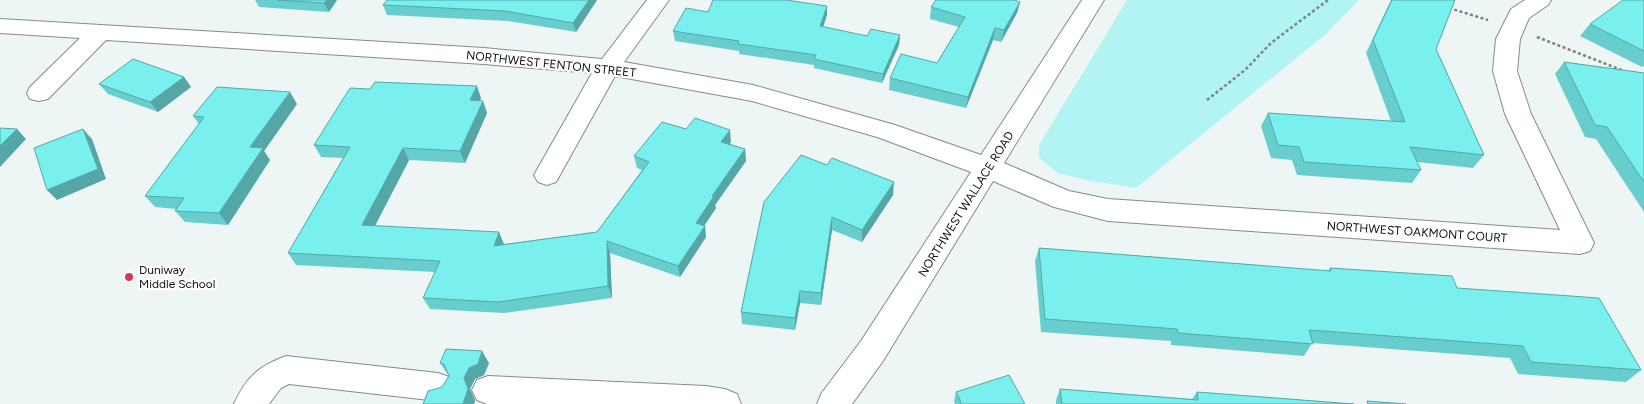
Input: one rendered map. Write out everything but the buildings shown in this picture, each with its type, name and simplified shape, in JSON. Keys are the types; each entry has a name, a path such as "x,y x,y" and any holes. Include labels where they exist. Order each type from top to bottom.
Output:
{"street":[{"path":"547,175 608,68 658,0"},
{"name":"NORTHWEST WALLACE ROAD","path":"834,404 872,351 989,168 1093,0"},
{"name":"NORTHWEST OAKMONT COURT","path":"989,168 1064,200 1108,210 1580,243 1518,114 1505,71 1508,39 1520,14 1540,0"},
{"name":"NORTHWEST FENTON STREET","path":"0,26 484,56 608,68 753,93 886,131 989,168"},
{"path":"39,93 100,32"},
{"path":"250,404 270,378 286,370 438,387"},
{"path":"488,390 706,401 725,404"}],"path":[{"path":"1207,100 1245,70 1271,43 1328,0"}],"shaded area":[{"path":"1127,0 1359,0 1326,34 1136,188 1086,180 1058,173 1039,158 1039,145"}],"place":[{"name":"Duniway Middle School","path":"129,277"}]}
